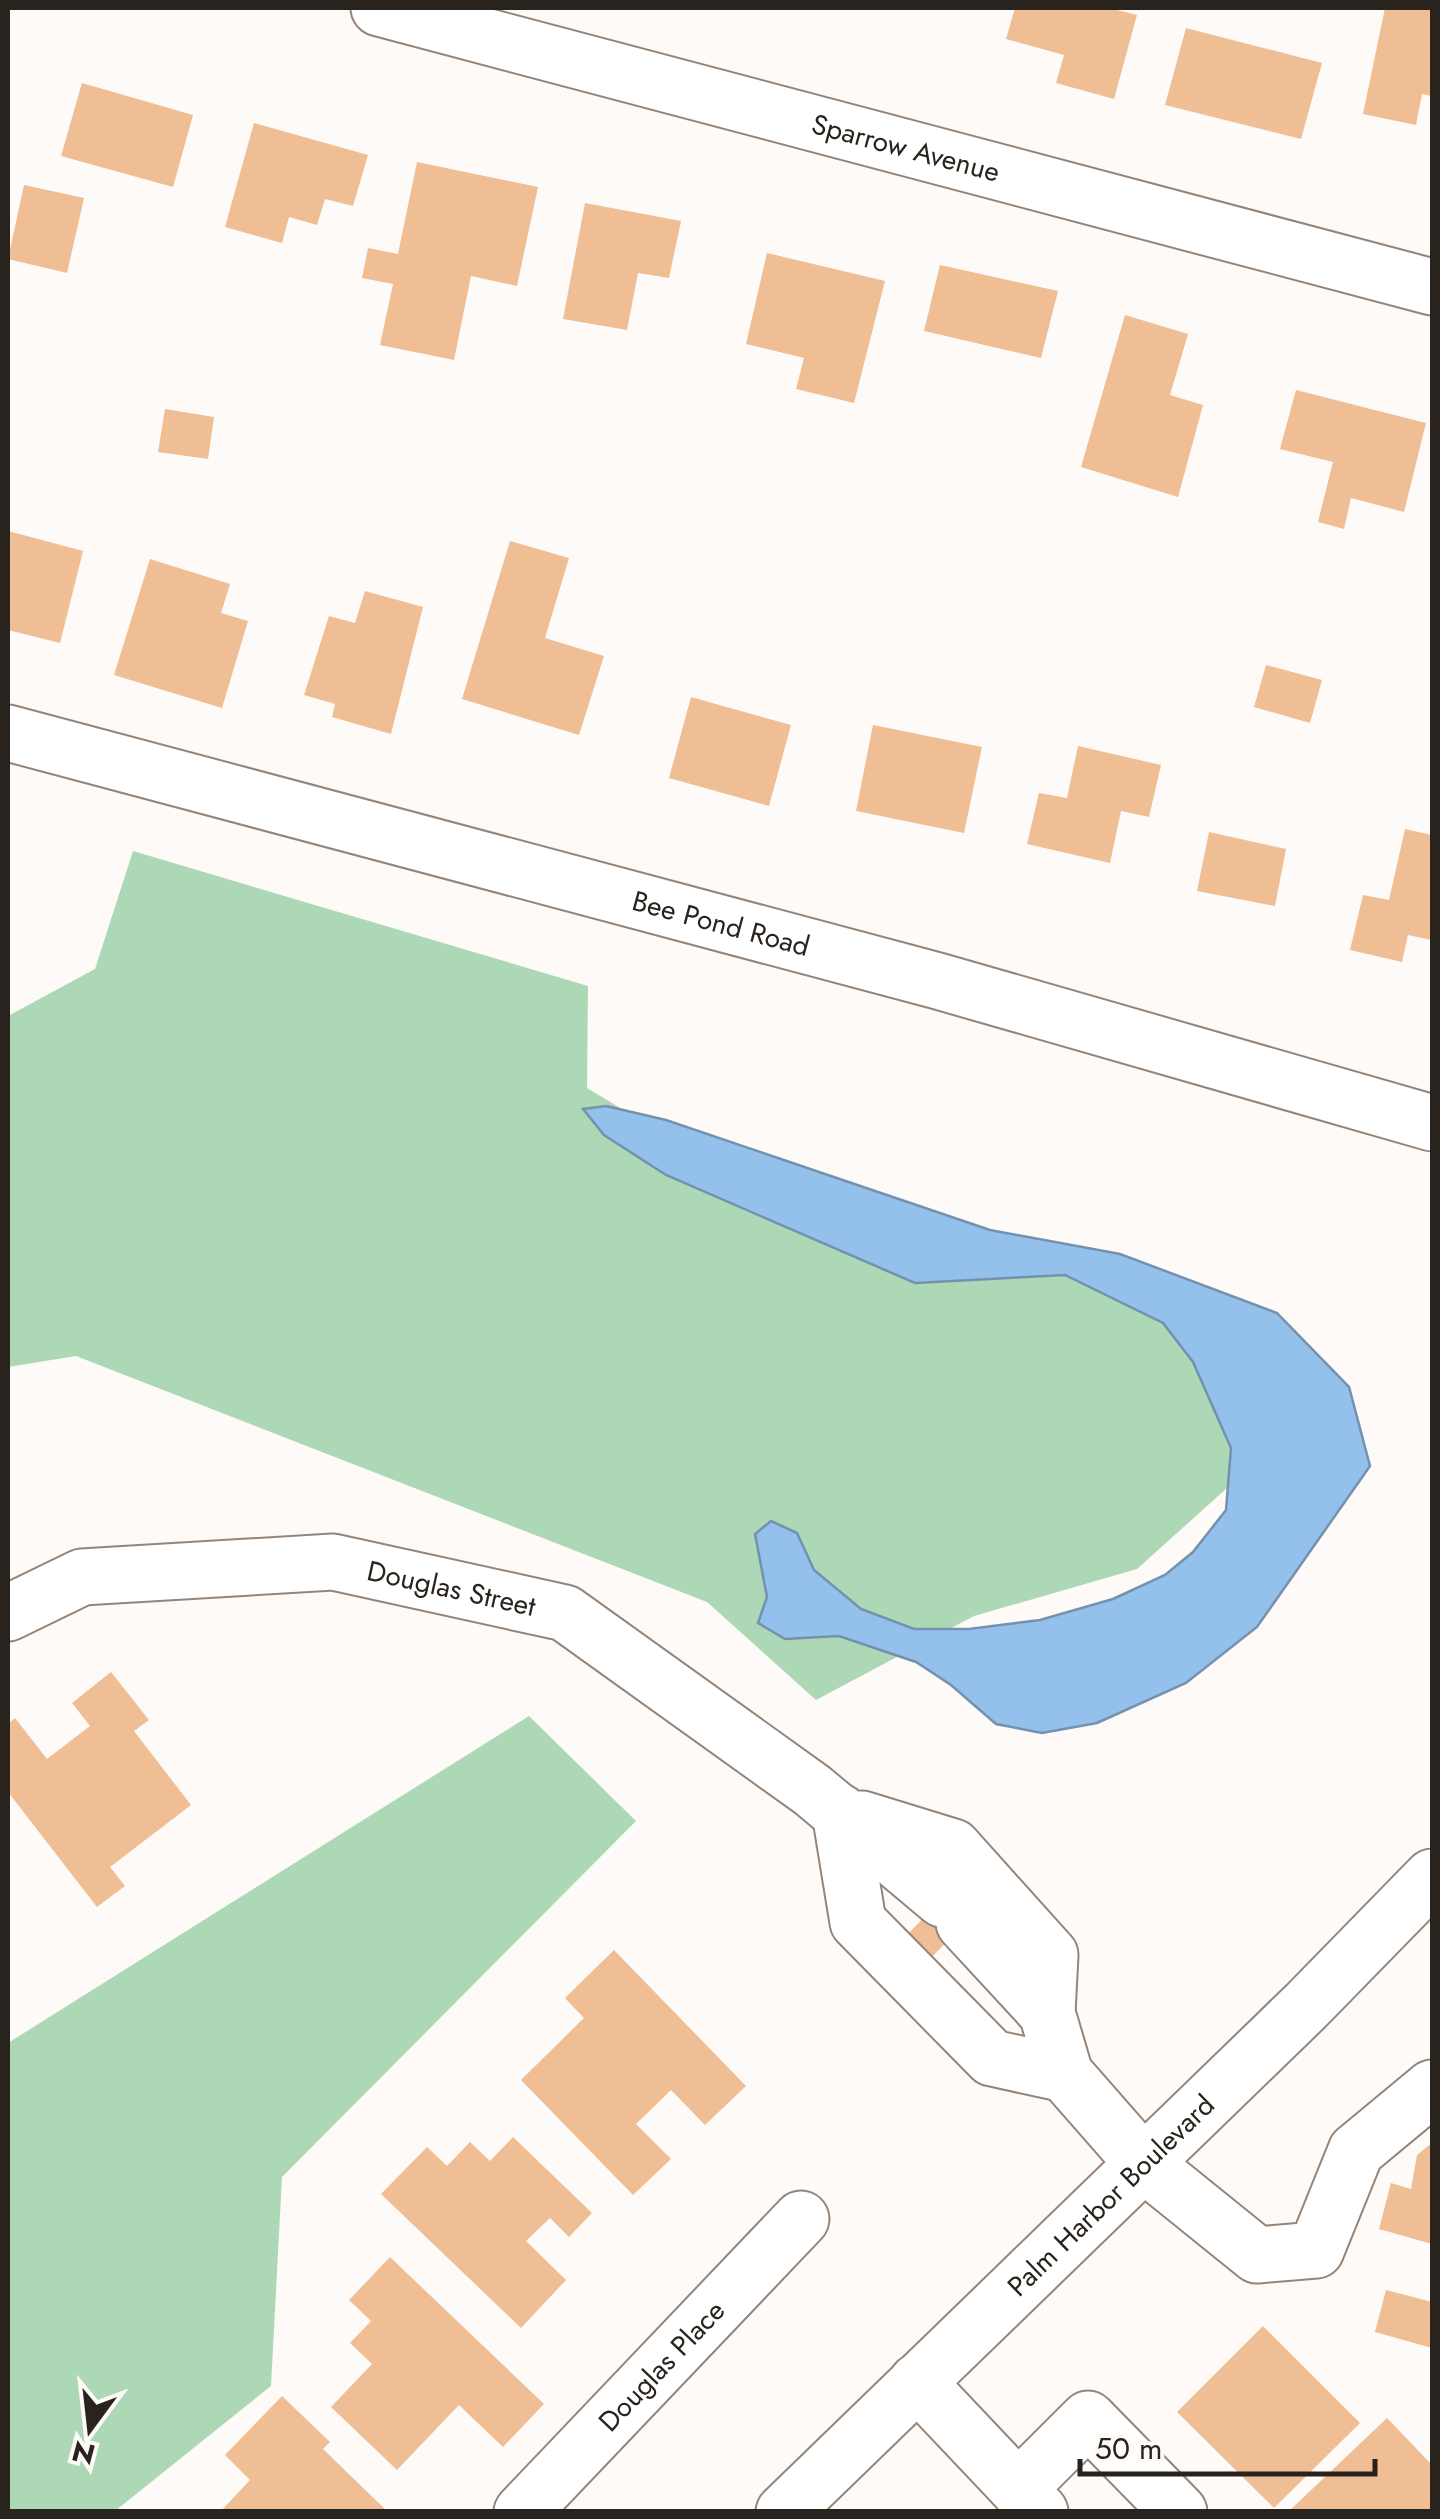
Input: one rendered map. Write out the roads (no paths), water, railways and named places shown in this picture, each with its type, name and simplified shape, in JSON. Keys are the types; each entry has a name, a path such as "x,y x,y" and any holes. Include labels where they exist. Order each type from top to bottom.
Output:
{"street":[{"name":"Sparrow Avenue","path":"379,8 1432,288"},
{"name":"Bee Pond Road","path":"8,732 938,981 1432,1122"},
{"name":"Douglas Street","path":"8,1613 82,1578 333,1562 565,1613 840,1812 953,1911 1047,2014 1065,2074 1143,2163 1257,2255 1316,2250 1356,2151 1432,2088"},
{"path":"1047,2014 1050,1955 952,1848 840,1812 858,1922 992,2058 1065,2074"},
{"name":"Palm Harbor Boulevard","path":"784,2512 1432,1877"},
{"name":"Douglas Place","path":"522,2512 801,2219"},
{"path":"917,2382 1029,2500 1088,2419 1179,2512"}],"water":[{"path":"606,1106 666,1120 990,1230 1120,1254 1277,1313 1349,1387 1370,1466 1257,1627 1186,1683 1097,1723 1042,1733 996,1724 951,1685 916,1662 839,1636 785,1639 758,1623 767,1597 755,1534 771,1521 797,1533 814,1570 861,1609 914,1629 969,1629 1040,1620 1113,1599 1165,1575 1193,1552 1226,1510 1231,1448 1193,1362 1163,1323 1065,1275 915,1283 666,1175 604,1135 583,1109"}]}
